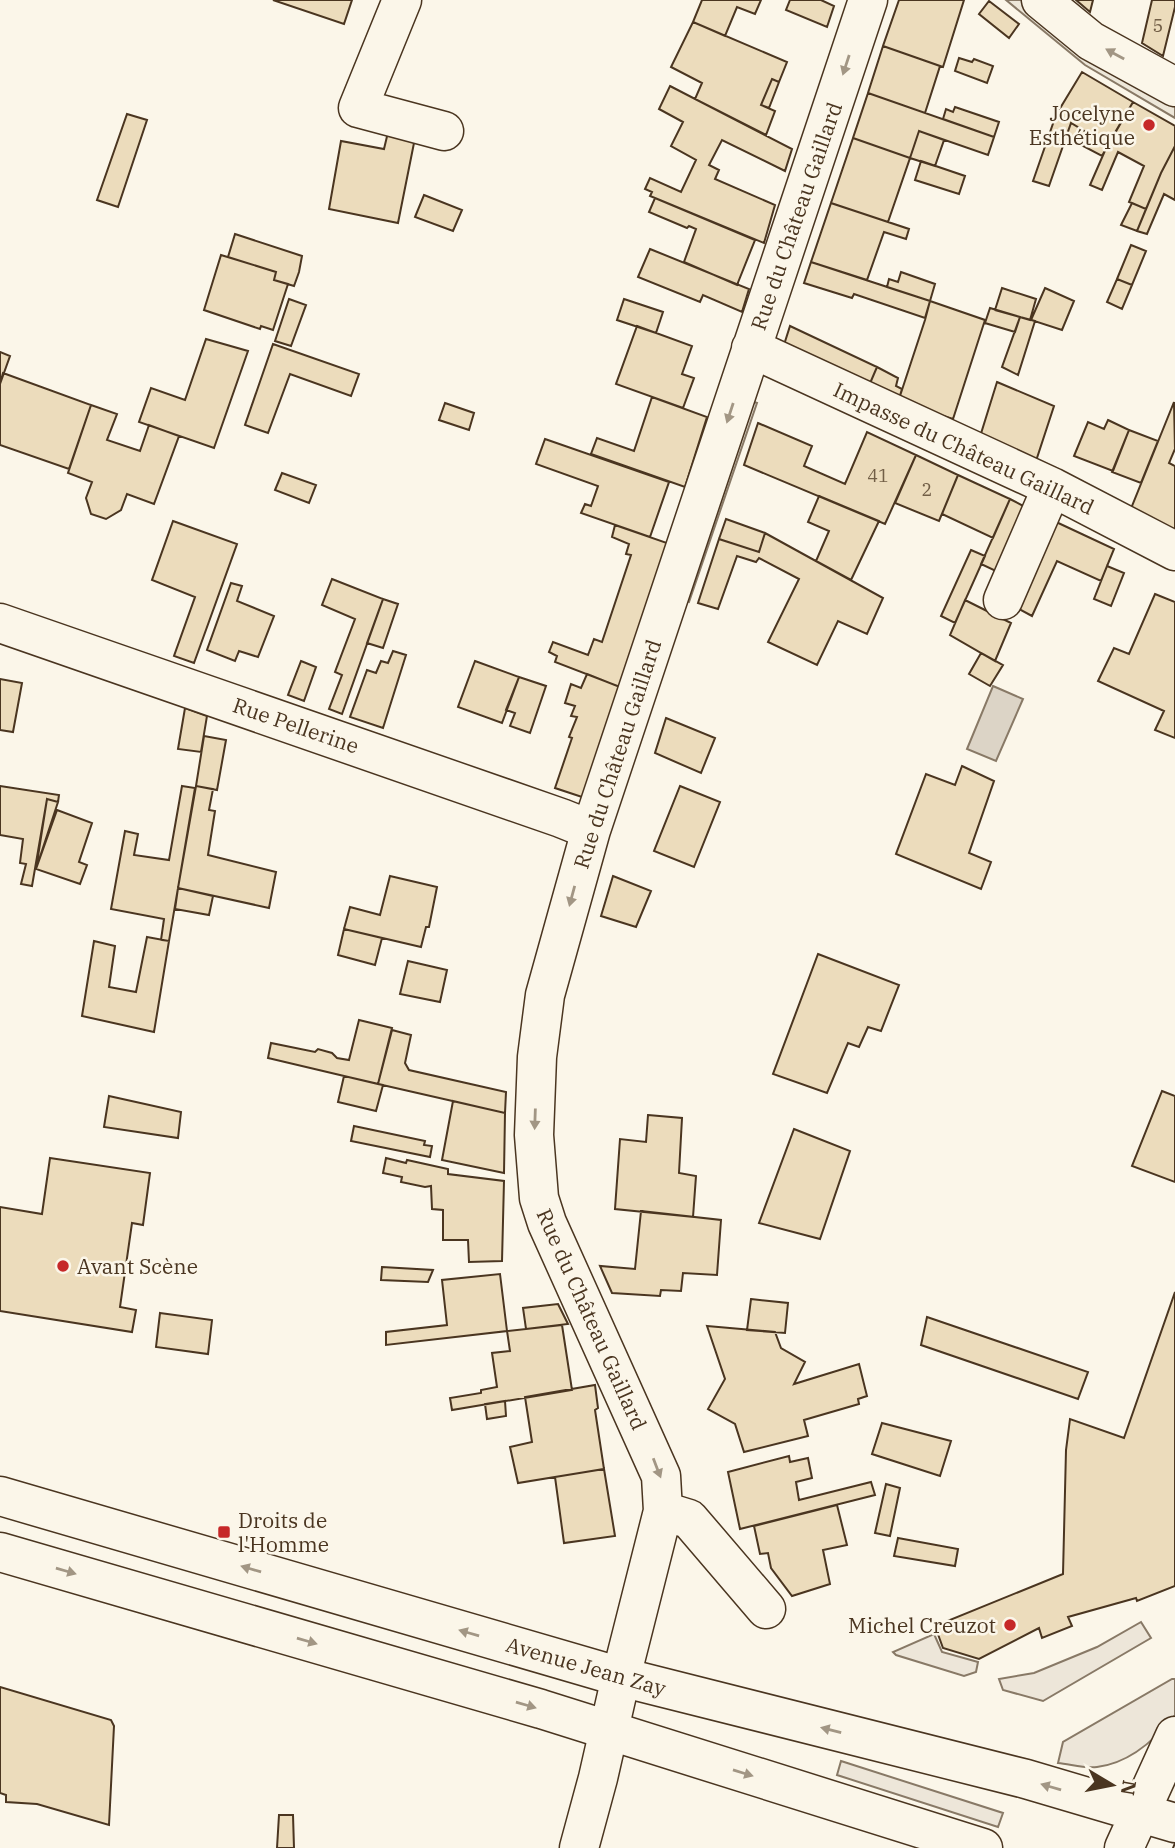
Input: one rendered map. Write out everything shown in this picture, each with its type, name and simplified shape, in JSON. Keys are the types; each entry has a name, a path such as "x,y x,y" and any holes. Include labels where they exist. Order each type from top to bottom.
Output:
{"street":[{"path":"402,0 358,108 444,131"},
{"name":"Rue du Château Gaillard","path":"579,1848 663,1511 661,1476 547,1223 539,1198 534,1135 537,1058 545,995 591,830 868,0"},
{"path":"1041,0 1091,41 1175,87"},
{"name":"Impasse du Château Gaillard","path":"751,348 1052,487 1175,551"},
{"path":"1003,600 1052,487"},
{"name":"Rue Pellerine","path":"0,624 591,830"},
{"name":"Avenue Jean Zay","path":"0,1496 621,1677 1026,1779 1158,1818"},
{"path":"663,1511 689,1519 766,1609"},
{"path":"0,1552 541,1709 983,1848"},
{"path":"1124,1848 1158,1818 1175,1736"}],"shaded area":[{"path":"1006,0 1029,0 1175,97 1175,118 1085,65"},
{"path":"745,399 757,403 689,602 677,597"},
{"path":"993,686 1023,699 996,761 967,749"},
{"path":"1141,1622 1151,1638 1043,1701 1003,1690 999,1679 1034,1673 1097,1647"},
{"path":"934,1634 942,1652 978,1662 976,1672 964,1676 893,1652"},
{"path":"1175,1679 1175,1715 1141,1748 1109,1765 1083,1767 1058,1763 1063,1742"},
{"path":"841,1761 1003,1813 998,1827 837,1775"}],"building":[{"path":"273,0 352,0 344,24"},
{"path":"702,0 761,0 755,14 737,7 725,36 693,22"},
{"path":"790,0 821,0 834,6 827,27 786,10"},
{"path":"899,0 964,0 943,67 883,46"},
{"path":"1076,0 1093,0 1090,12"},
{"path":"1152,0 1175,0 1163,56 1142,43"},
{"path":"989,1 1019,24 1009,38 979,14"},
{"path":"693,22 787,62 779,82 772,79 761,105 775,111 766,135 695,99 702,83 671,67"},
{"path":"883,46 940,66 925,113 868,93"},
{"path":"959,58 972,62 974,59 993,66 987,83 955,71"},
{"path":"1082,72 1133,102 1108,145 1071,123 1049,186 1033,181 1056,115"},
{"path":"772,79 779,82 769,108 761,105"},
{"path":"670,86 792,149 785,171 722,140 709,165 719,170 715,179 775,205 764,243 650,196 652,192 645,189 650,178 681,192 696,160 671,146 683,122 659,109"},
{"path":"868,93 994,137 988,155 919,131 910,158 853,138"},
{"path":"1133,102 1175,126 1175,146 1146,209 1129,202 1144,166 1118,152 1102,190 1090,185 1107,146"},
{"path":"955,107 999,122 994,137 943,119 946,109 953,112"},
{"path":"127,114 147,120 118,207 97,200"},
{"path":"1071,123 1108,145 1102,156 1066,137"},
{"path":"389,128 416,133 398,223 329,209 341,141 384,149"},
{"path":"919,131 944,140 935,166 910,158"},
{"path":"853,138 910,158 888,222 831,203"},
{"path":"1175,146 1175,200 1164,194 1147,234 1137,231 1161,173"},
{"path":"921,161 965,176 959,194 915,180"},
{"path":"424,195 462,210 453,231 415,217"},
{"path":"655,198 755,240 737,285 684,262 696,229 689,226 687,228 649,212"},
{"path":"831,203 909,229 906,239 884,232 867,280 811,262"},
{"path":"1132,203 1146,209 1137,231 1121,225"},
{"path":"235,234 302,256 294,286 274,280 276,272 228,257"},
{"path":"1131,245 1146,251 1132,285 1117,279"},
{"path":"650,249 749,289 742,312 703,295 700,302 638,277"},
{"path":"221,255 276,272 274,280 288,284 273,330 261,326 260,329 204,310"},
{"path":"811,262 930,301 925,318 854,294 852,298 804,283"},
{"path":"901,272 935,284 930,301 887,287 889,279 898,282"},
{"path":"1117,279 1132,285 1122,309 1107,302"},
{"path":"1002,288 1036,299 1030,320 995,310"},
{"path":"1045,288 1074,301 1062,330 1031,320"},
{"path":"289,299 306,305 291,346 275,341"},
{"path":"624,299 663,312 656,333 617,320"},
{"path":"930,301 985,320 953,419 898,402"},
{"path":"990,308 1020,317 1015,332 985,323"},
{"path":"1020,317 1035,321 1018,375 1002,367"},
{"path":"637,326 692,346 682,374 694,378 683,408 616,384"},
{"path":"790,326 877,367 868,388 783,348"},
{"path":"206,339 248,351 214,448 139,422 151,388 185,400"},
{"path":"273,344 359,374 351,396 290,374 268,433 245,425"},
{"path":"0,352 10,356 0,384"},
{"path":"877,367 898,378 896,386 902,389 898,402 868,388"},
{"path":"3,373 91,405 69,469 0,445 0,384"},
{"path":"997,382 1054,406 1034,467 979,440"},
{"path":"652,397 707,417 685,487 591,454 597,438 634,451"},
{"path":"1174,402 1175,449 1169,463 1175,466 1175,532 1130,511"},
{"path":"445,403 474,413 469,430 439,420"},
{"path":"91,405 117,414 107,440 140,451 149,425 179,436 154,504 127,494 121,510 106,519 91,514 86,498 92,482 68,473"},
{"path":"1108,420 1129,430 1113,471 1074,456 1088,422 1104,429"},
{"path":"758,423 812,446 804,466 845,484 867,432 916,455 885,524 744,465"},
{"path":"1129,430 1158,441 1141,483 1112,472"},
{"path":"545,439 669,482 650,537 581,513 585,504 591,506 598,486 536,464"},
{"path":"916,455 958,475 939,521 895,503"},
{"path":"282,473 316,485 309,503 275,490"},
{"path":"958,475 1010,499 993,538 942,514"},
{"path":"819,496 879,521 851,580 816,561 829,531 808,522"},
{"path":"1010,499 1029,509 1000,573 981,564"},
{"path":"726,519 765,533 759,552 719,539"},
{"path":"173,521 237,544 194,663 174,656 195,597 152,580"},
{"path":"1054,521 1114,549 1101,581 1057,561 1032,616 1017,608"},
{"path":"615,525 667,543 620,687 555,662 557,656 549,652 553,642 588,655 594,639 602,642 631,555 626,554 629,544 612,537"},
{"path":"765,533 883,598 867,634 838,621 817,665 768,642 799,579 759,558 756,562 737,556 718,609 698,603 719,539 759,552"},
{"path":"971,550 985,556 955,623 941,616"},
{"path":"1107,566 1124,573 1111,606 1094,599"},
{"path":"332,579 383,599 342,714 329,709 342,675 335,672 355,619 322,605"},
{"path":"231,583 242,586 237,601 274,616 258,657 239,651 235,661 207,650"},
{"path":"1155,594 1175,602 1175,738 1155,730 1164,711 1098,681 1114,648 1129,654"},
{"path":"383,599 398,604 383,648 367,643"},
{"path":"965,600 1011,623 995,661 950,635"},
{"path":"393,651 406,655 383,728 350,717 367,670 376,673 381,661 388,663"},
{"path":"981,653 1003,665 990,686 969,674"},
{"path":"301,661 316,667 304,701 288,695"},
{"path":"475,661 519,677 502,723 458,707"},
{"path":"587,674 620,687 585,798 555,788 577,717 571,716 575,706 565,703 571,684 581,688"},
{"path":"519,677 546,686 530,733 510,726 515,713 506,710"},
{"path":"0,679 22,683 13,732 0,730"},
{"path":"185,708 207,716 201,752 178,749"},
{"path":"666,718 715,738 701,773 655,753"},
{"path":"204,736 226,740 217,790 196,786"},
{"path":"962,766 994,781 969,853 991,862 981,889 896,854 926,774 955,785"},
{"path":"0,786 59,795 58,802 47,799 32,886 21,884 26,864 20,863 23,839 0,835"},
{"path":"182,786 195,788 169,941 161,940 164,919 111,909 125,831 138,834 134,855 169,860"},
{"path":"196,786 213,789 209,810 215,811 208,855 276,872 269,908 178,888"},
{"path":"680,786 720,802 694,867 654,851"},
{"path":"47,799 58,802 36,869"},
{"path":"57,810 92,823 79,862 87,865 80,884 36,869"},
{"path":"390,876 437,887 429,927 426,927 421,947 344,929 350,907 380,915"},
{"path":"613,876 651,891 636,927 601,916"},
{"path":"178,888 213,896 209,915 175,909"},
{"path":"344,929 382,938 375,965 338,955"},
{"path":"147,937 169,941 154,1032 82,1016 94,941 115,946 109,987 136,992"},
{"path":"818,954 899,985 881,1031 868,1027 859,1047 848,1043 827,1093 773,1074"},
{"path":"408,961 447,970 440,1002 400,994"},
{"path":"359,1020 392,1028 378,1084 268,1058 271,1043 315,1052 318,1049 332,1053 337,1058 349,1060"},
{"path":"392,1030 411,1035 405,1063 409,1070 506,1092 505,1113 378,1084"},
{"path":"344,1076 383,1085 376,1111 338,1102"},
{"path":"1162,1091 1175,1096 1175,1182 1132,1166"},
{"path":"109,1096 181,1112 178,1138 104,1127"},
{"path":"453,1101 505,1113 504,1173 442,1160"},
{"path":"648,1115 682,1118 679,1173 696,1176 693,1217 615,1209 620,1139 646,1142"},
{"path":"354,1126 425,1141 424,1145 432,1146 430,1157 351,1141"},
{"path":"794,1129 850,1151 820,1239 759,1223"},
{"name":"Avant Scène","path":"50,1158 150,1173 143,1225 132,1223 120,1307 136,1310 132,1332 0,1311 0,1207 42,1214"},
{"path":"386,1158 448,1169 448,1174 504,1181 502,1261 469,1262 468,1240 443,1240 443,1210 432,1209 431,1186 401,1182 402,1177 383,1173"},
{"path":"641,1211 721,1220 717,1275 683,1273 681,1291 661,1290 660,1296 612,1293 600,1266 635,1269"},
{"path":"382,1267 433,1270 428,1282 381,1280"},
{"path":"500,1274 507,1331 386,1345 386,1332 447,1325 442,1280"},
{"path":"1175,1292 1175,1586 1137,1601 1136,1598 1068,1617 1072,1626 1042,1638 1039,1628 979,1659 943,1648 935,1626 1063,1574 1066,1450 1070,1419 1124,1438"},
{"path":"751,1299 788,1303 785,1333 747,1330"},
{"path":"558,1304 568,1324 526,1329 523,1308"},
{"path":"160,1313 212,1320 208,1354 156,1347"},
{"path":"927,1317 1088,1372 1078,1399 921,1345"},
{"path":"562,1325 572,1390 452,1410 450,1398 481,1393 481,1390 497,1387 492,1353 510,1351 507,1331"},
{"path":"707,1326 775,1332 781,1348 805,1362 794,1384 859,1364 867,1396 858,1399 859,1404 804,1420 808,1436 744,1452 735,1424 708,1409 725,1379"},
{"path":"595,1385 598,1408 595,1410 604,1469 518,1483 510,1447 532,1442 525,1397"},
{"path":"505,1401 506,1416 487,1419 485,1404"},
{"path":"882,1423 951,1441 940,1476 872,1454"},
{"path":"789,1456 790,1462 808,1458 812,1478 796,1482 799,1500 871,1482 875,1495 740,1529 728,1472"},
{"path":"604,1469 615,1536 564,1543 555,1477"},
{"path":"886,1484 900,1488 890,1536 875,1533"},
{"path":"837,1505 847,1545 823,1550 830,1584 792,1596 771,1568 768,1553 760,1554 754,1526"},
{"path":"898,1538 958,1549 955,1566 894,1556"},
{"path":"0,1687 111,1720 114,1726 109,1825 37,1804 6,1802 6,1795 0,1793"},
{"path":"279,1815 293,1815 294,1848 277,1848"}],"tram line":[{"path":"1173,1848 1175,1843"}],"place":[{"name":"Jocelyne Esthétique","path":"1149,125"},
{"name":"Avant Scène","path":"63,1266"},
{"name":"Droits de l'Homme","path":"224,1532"},
{"name":"Michel Creuzot","path":"1010,1625"}]}
